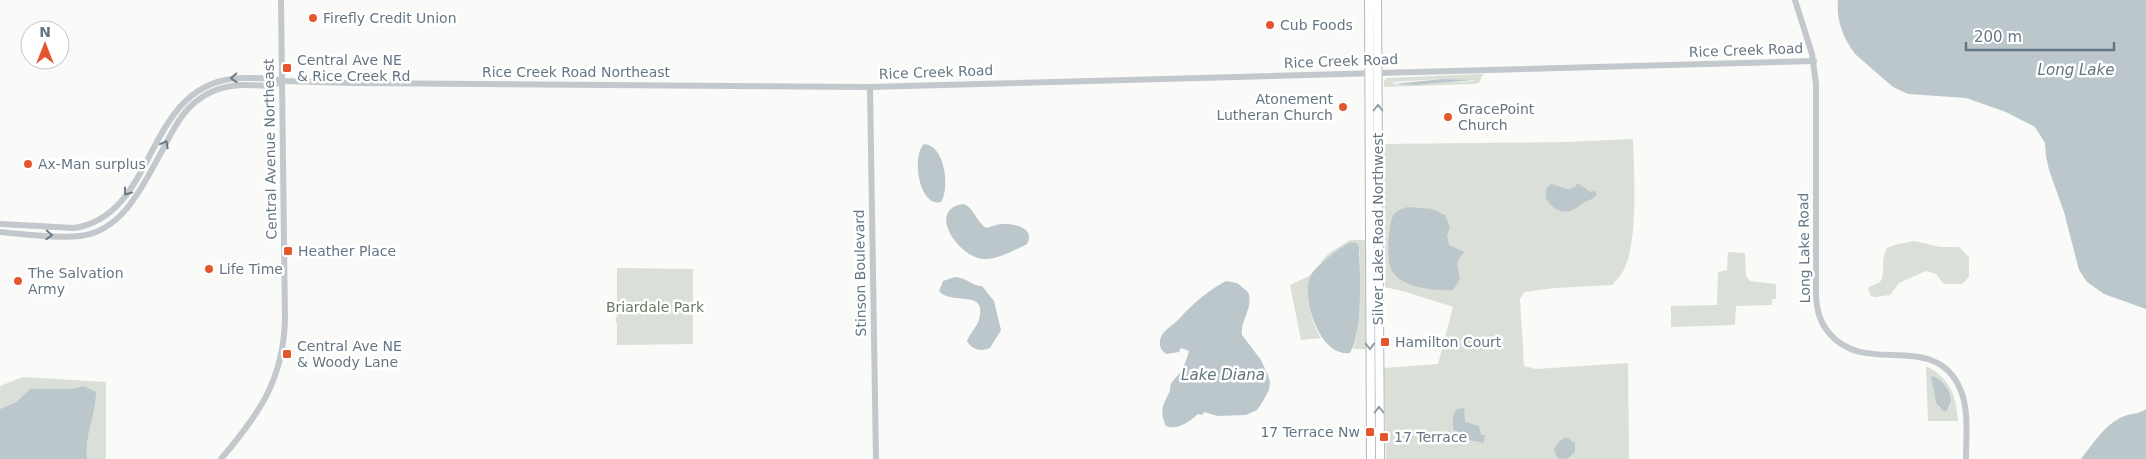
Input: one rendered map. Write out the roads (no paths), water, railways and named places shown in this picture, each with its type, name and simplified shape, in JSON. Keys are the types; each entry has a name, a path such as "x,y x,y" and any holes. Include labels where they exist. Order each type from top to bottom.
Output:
{"main road":[{"path":"1369,0 1371,459"},
{"name":"Silver Lake Road Northwest","path":"1377,0 1380,459"}],"street":[{"name":"Central Avenue Northeast","path":"221,459 260,409 275,379 283,346 285,320 281,0"},
{"name":"Long Lake Road","path":"1795,0 1814,61 1816,84 1816,296 1820,319 1833,338 1849,350 1868,355 1916,355 1930,359 1946,369 1956,381 1963,397 1966,459"},
{"name":"Rice Creek Road","path":"870,87 1814,61"},
{"name":"Rice Creek Road Northeast","path":"0,224 74,228 96,222 111,212 129,190 170,120 192,93 211,82 232,78 274,78 282,81 870,87"},
{"name":"Rice Creek Road Northeast","path":"0,232 78,236 104,228 117,219 132,200 177,125 192,104 208,93 230,86 274,86 282,81"},
{"name":"Stinson Boulevard","path":"870,87 876,459"}],"water":[{"name":"Long Lake","path":"1838,0 2146,0 2146,309 2104,294 2087,282 2079,270 2064,212 2049,170 2045,143 2035,127 2006,112 1966,98 1908,94 1893,87 1855,54 1851,48 1839,22"},
{"path":"1443,79 1475,80 1413,85 1392,84"},
{"path":"924,144 931,146 937,152 944,168 945,187 941,202 933,202 927,197 919,180 918,159"},
{"path":"1577,183 1590,192 1594,191 1597,194 1567,212 1558,210 1546,199 1546,189 1551,184 1568,189 1575,187"},
{"path":"964,204 971,209 979,222 986,228 998,224 1007,224 1026,230 1029,234 1027,244 997,257 987,259 977,258 967,252 958,244 947,224 947,215 952,208"},
{"path":"1408,207 1432,209 1445,215 1450,227 1447,236 1449,245 1464,252 1457,262 1460,279 1453,290 1429,289 1411,285 1397,277 1392,271 1388,251 1392,219 1394,214"},
{"path":"1350,242 1356,243 1359,247 1360,286 1357,331 1350,353 1339,352 1329,346 1321,336 1310,310 1308,284 1311,275 1318,266"},
{"path":"955,277 982,286 994,301 1001,330 990,348 977,349 967,341 979,320 980,310 978,304 967,299 945,295 939,291 943,281"},
{"name":"Lake Diana","path":"1226,281 1237,283 1248,292 1249,303 1242,335 1261,360 1270,382 1269,390 1257,410 1246,415 1218,416 1204,412 1202,415 1198,414 1179,426 1166,426 1162,412 1164,404 1172,382 1186,361 1189,351 1181,348 1179,352 1166,354 1161,349 1162,334 1196,302"},
{"path":"1931,376 1941,381 1951,396 1947,411 1944,412 1936,403"},
{"path":"84,386 96,392 87,459 0,459 0,409 16,402 30,389 70,389"},
{"path":"1464,408 1465,422 1479,426 1481,435 1485,435 1483,443 1456,437 1453,415 1457,409"},
{"path":"2146,409 2146,459 2081,459 2114,421 2123,416"},
{"path":"1566,437 1575,443 1575,452 1567,459 1557,458 1554,449"}],"place":[{"name":"Firefly Credit Union","path":"313,18"},
{"name":"Cub Foods","path":"1270,25"},
{"name":"Central Ave NE & Rice Creek Rd","path":"287,68"},
{"name":"Atonement Lutheran Church","path":"1343,107"},
{"name":"GracePoint Church","path":"1448,117"},
{"name":"Ax-Man surplus","path":"28,164"},
{"name":"Heather Place","path":"288,251"},
{"name":"Life Time","path":"209,269"},
{"name":"The Salvation Army","path":"18,281"},
{"name":"Hamilton Court","path":"1385,342"},
{"name":"Central Ave NE & Woody Lane","path":"287,354"},
{"name":"17 Terrace Nw","path":"1370,432"},
{"name":"17 Terrace","path":"1384,437"}],"park label":[{"name":"Briardale Park","path":"655,307"}]}
